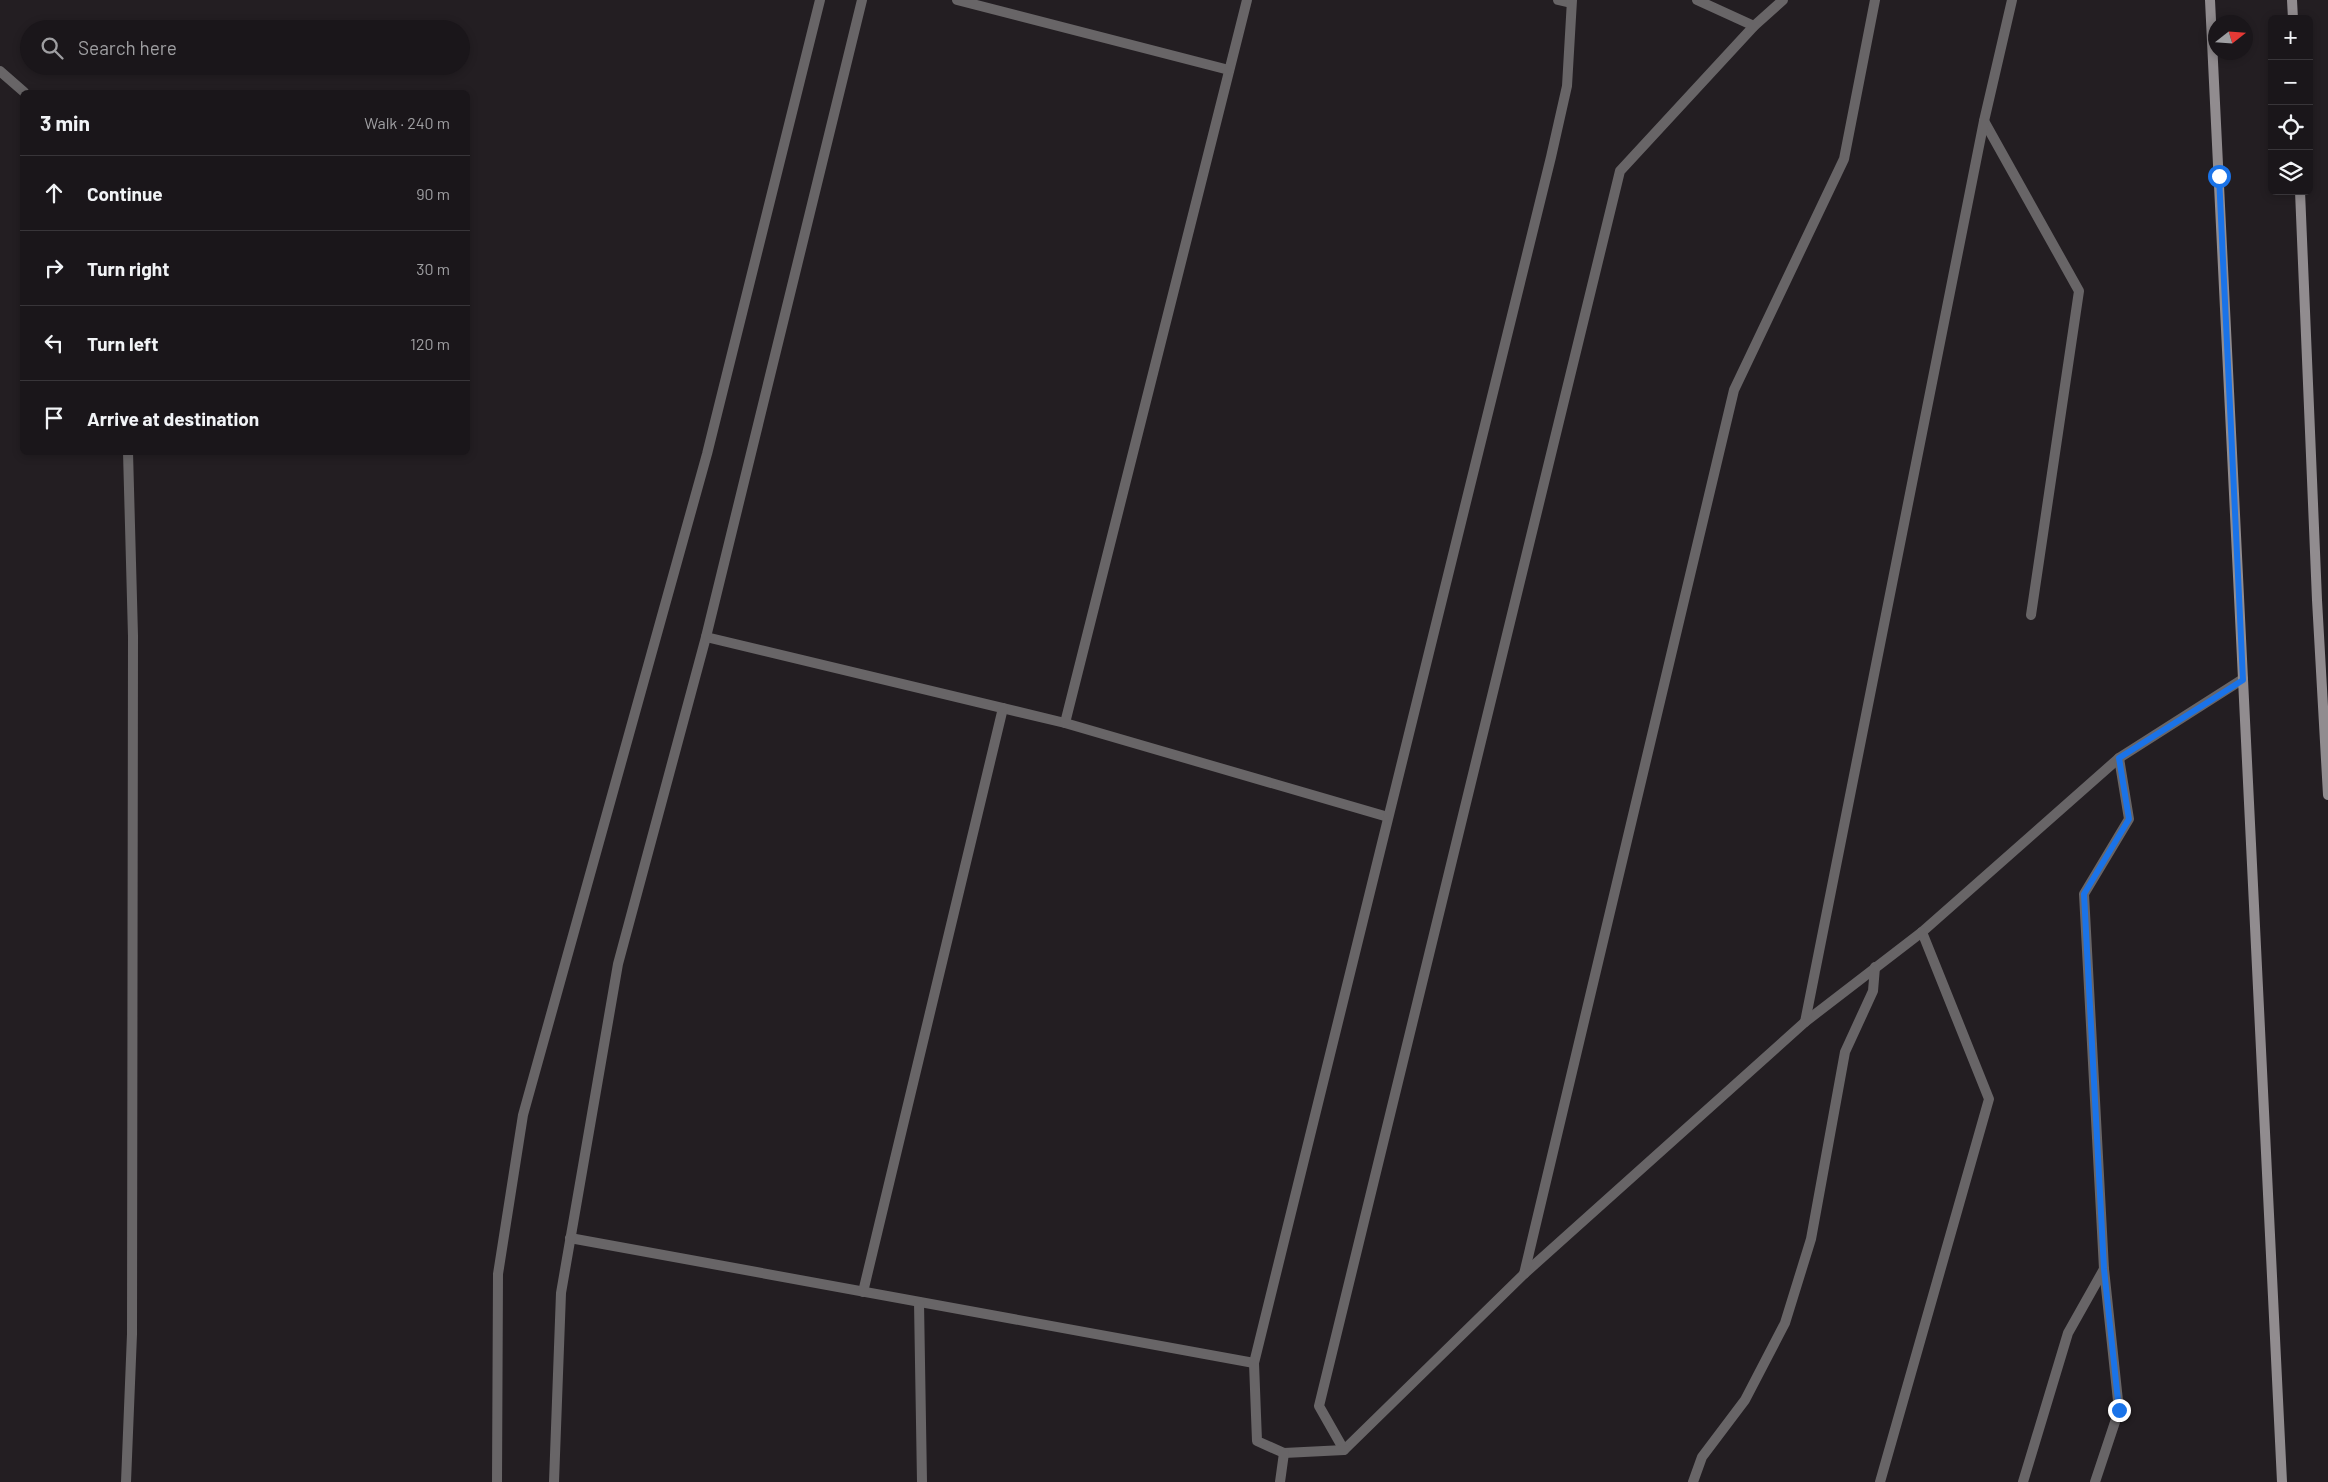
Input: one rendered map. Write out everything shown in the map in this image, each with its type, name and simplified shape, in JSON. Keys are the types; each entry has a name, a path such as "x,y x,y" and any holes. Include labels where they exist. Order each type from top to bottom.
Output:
{"street":[{"path":"498,1482 498,1274 523,1115 707,454 820,0"},
{"path":"554,1482 561,1293 618,964 706,637 862,0"},
{"path":"957,0 1229,70"},
{"path":"1065,723 1247,0"},
{"path":"1558,0 1572,2 1567,86 1254,1363 1257,1441 1284,1453 1344,1450 1524,1274 1805,1022 1922,932 2119,758 2243,680"},
{"path":"1697,0 1754,26"},
{"path":"1344,1450 1319,1406 1620,171 1754,26 1784,0"},
{"path":"1524,1274 1734,390 1844,159 1875,0"},
{"path":"1805,1022 1984,121 2012,0"},
{"path":"2210,0 2282,1482"},
{"path":"2292,0 2293,15"},
{"path":"0,71 22,90"},
{"path":"1984,121 2079,291 2030,614"},
{"path":"2300,195 2328,795"},
{"path":"126,1482 132,1334 133,636 128,455"},
{"path":"706,637 1065,723 1388,818"},
{"path":"863,1292 1003,708"},
{"path":"2094,1482 2119,1410 2104,1269 2084,894 2129,819 2119,758"},
{"path":"1880,1482 1988,1099 1922,932"},
{"path":"1693,1482 1702,1457 1745,1400 1785,1322 1811,1239 1845,1052 1873,991 1875,967"},
{"path":"570,1238 1254,1363"},
{"path":"2023,1482 2068,1333 2104,1269"},
{"path":"920,1302 922,1482"},
{"path":"1280,1482 1284,1453"}],"route":[{"path":"2119,1410 2104,1269 2084,894 2129,819 2119,758 2243,680 2241,605 2219,176"}]}
